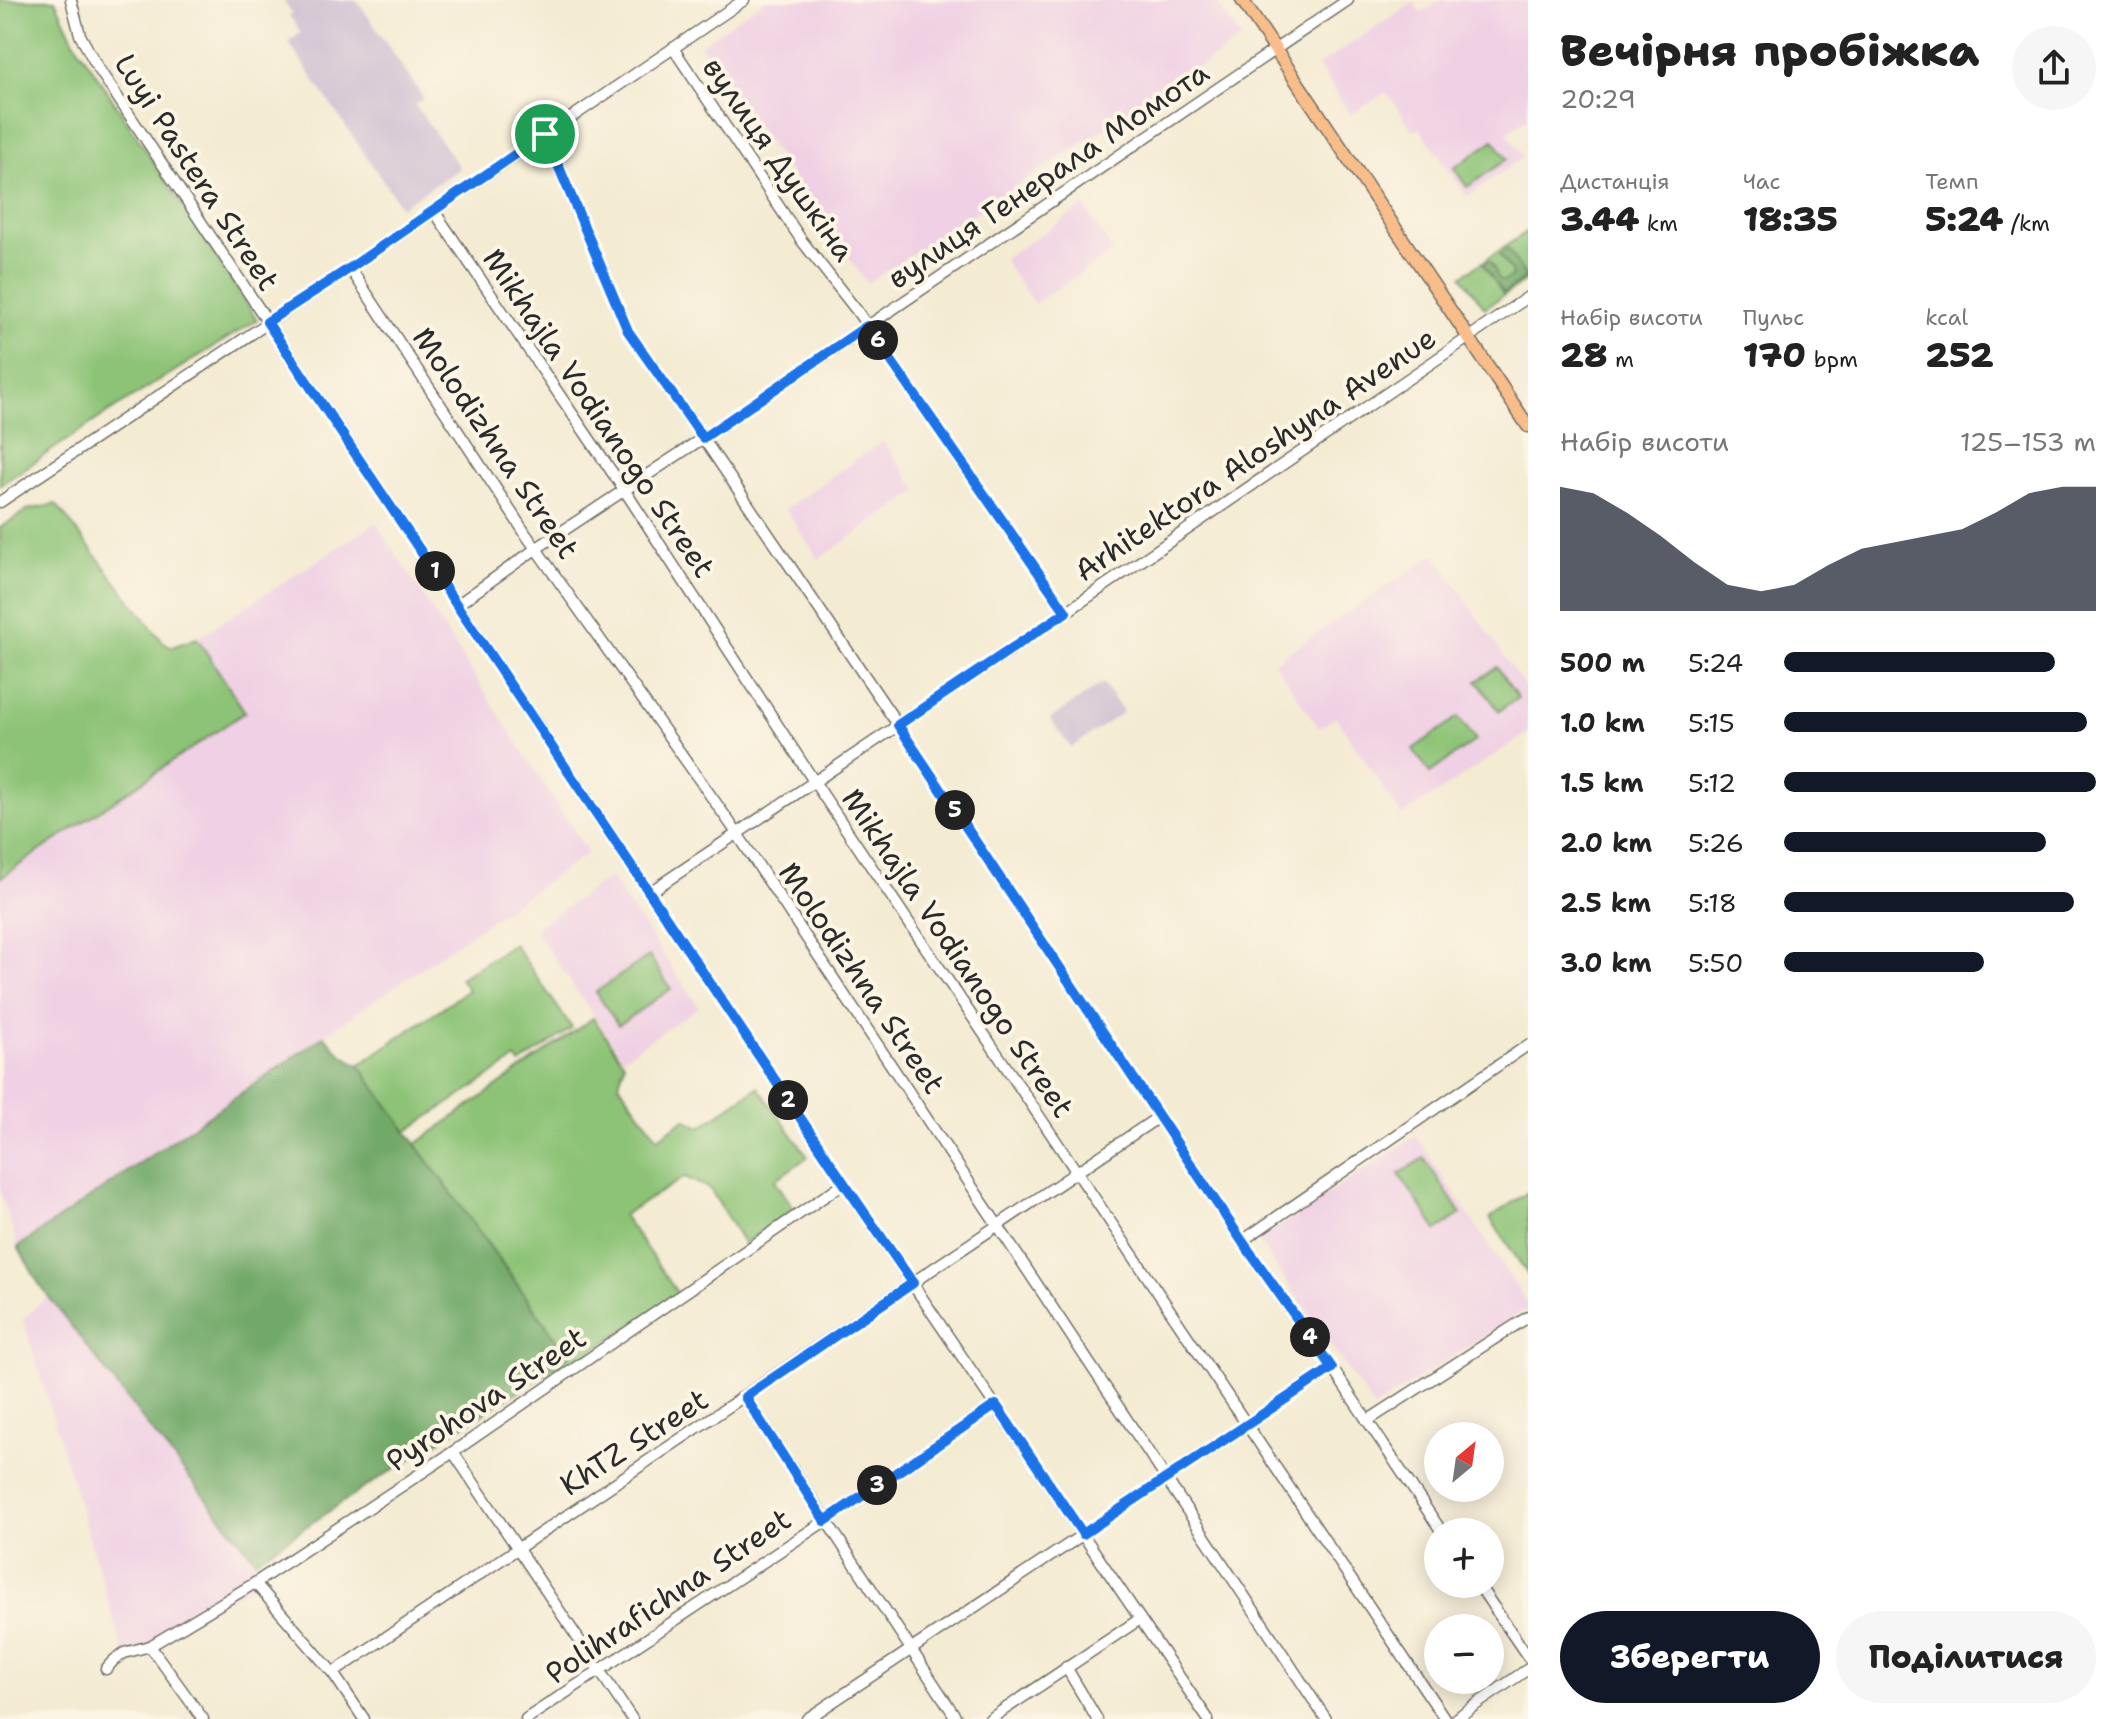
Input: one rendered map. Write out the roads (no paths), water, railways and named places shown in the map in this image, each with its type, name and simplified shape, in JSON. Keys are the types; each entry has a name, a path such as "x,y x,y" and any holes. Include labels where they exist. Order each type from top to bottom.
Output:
{"main road":[{"path":"1242,0 1528,426"}],"street":[{"name":"Luyi Pastera Street","path":"71,0 80,35 98,68 844,1183 1208,1719"},
{"path":"0,502 744,0"},
{"name":"вулиця Генерала Момота","path":"457,605 1348,0"},
{"name":"вулиця Душкіна","path":"673,48 802,241 867,326 1066,612"},
{"path":"545,134 628,331 898,725 1242,1241 1433,1518"},
{"name":"Mikhajla Vodianogo Street","path":"434,211 624,489 815,781 1445,1719"},
{"name":"Molodizhna Street","path":"350,268 537,548 737,833 1326,1719"},
{"name":"Arhitektora Aloshyna Avenue","path":"650,892 1528,297"},
{"path":"1242,1241 1528,1045"},
{"name":"KhTZ Street","path":"333,1673 1160,1116"},
{"name":"Pyrohova Street","path":"106,1669 124,1653 150,1646 255,1583 453,1452 844,1183"},
{"path":"1367,1421 1528,1317"},
{"path":"807,1719 822,1715 910,1650 1332,1368"},
{"path":"745,1397 957,1719"},
{"name":"Polihrafichna Street","path":"526,1719 996,1405"},
{"path":"453,1452 632,1719"},
{"path":"255,1583 333,1673 364,1719"},
{"path":"1488,1598 1528,1657"},
{"path":"990,1719 1140,1619"},
{"path":"150,1646 203,1719"},
{"path":"1066,1667 1097,1719"},
{"path":"1455,1719 1528,1669"}]}
